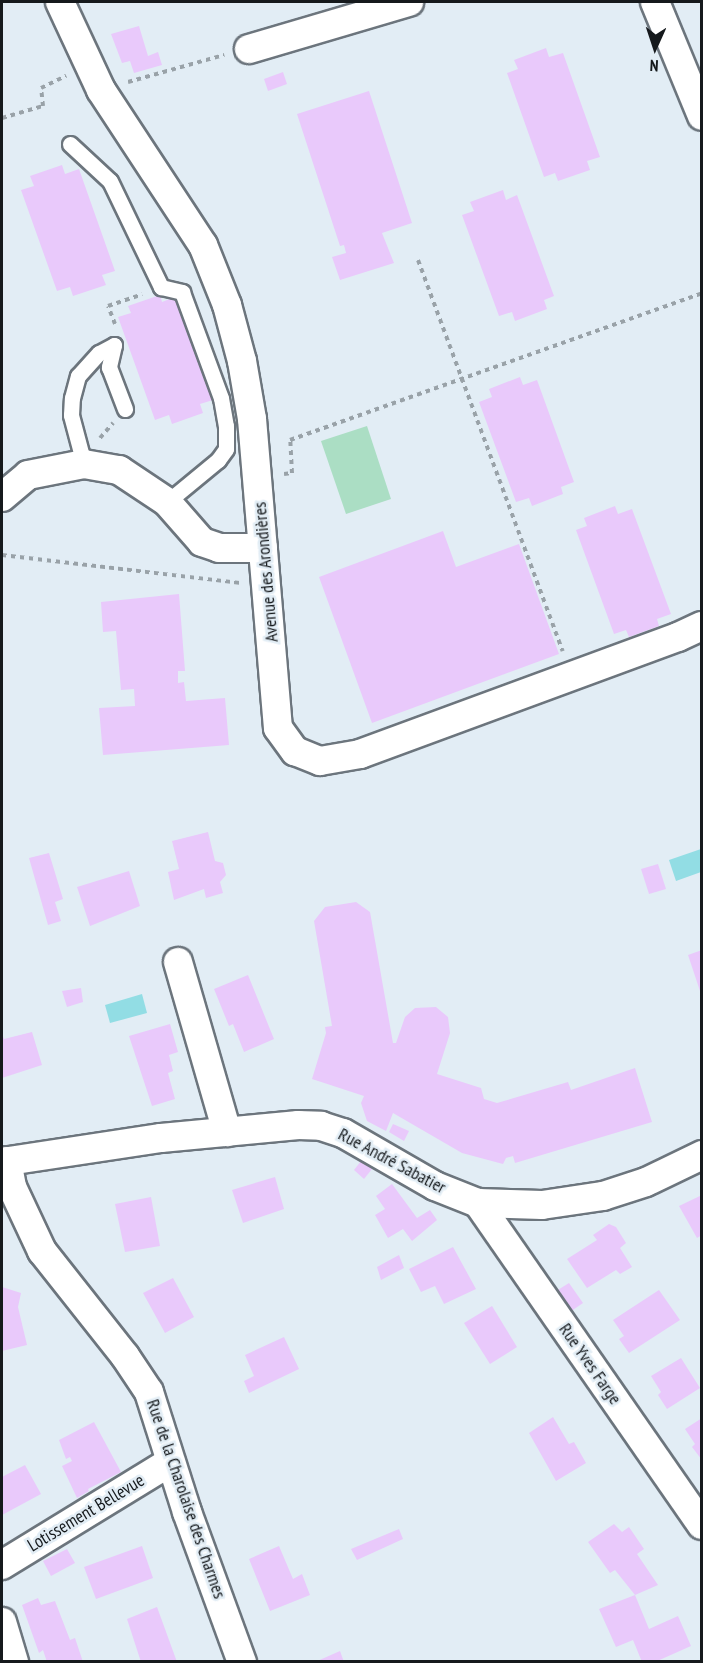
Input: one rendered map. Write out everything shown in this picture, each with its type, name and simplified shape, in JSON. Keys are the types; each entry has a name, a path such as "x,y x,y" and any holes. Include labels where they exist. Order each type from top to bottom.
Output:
{"street":[{"name":"Avenue des Arondières","path":"60,2 95,78 202,244 223,294 242,361 258,478 278,728 295,751 320,761 360,754 702,626"},
{"path":"249,49 409,2"},
{"path":"655,2 702,116"},
{"path":"2,497 28,475 83,460 119,470 167,502 202,542 219,548 262,548"},
{"path":"178,962 227,1132"},
{"name":"Rue André Sabatier","path":"4,1162 161,1138 298,1125 321,1126 343,1133 435,1186 478,1203 542,1205 603,1196 646,1182 702,1155"},
{"name":"Rue de la Charolaise des Charmes","path":"4,1162 15,1195 42,1251 125,1356 149,1392 170,1462 242,1662"},
{"name":"Rue Yves Farge","path":"478,1203 702,1525"},
{"name":"Lotissement Bellevue","path":"2,1565 170,1462"},
{"path":"2,1622 14,1662"}],"lane":[{"path":"70,144 110,181 161,286 182,292 221,398 226,426 226,449 218,460 167,502"},
{"path":"114,345 109,367 125,409"},
{"path":"83,460 71,416 75,387 78,376 99,353 114,345"}],"path":[{"path":"2,118 43,106 41,88 249,49"},
{"path":"418,260 572,676"},
{"path":"114,345 122,342 108,306 161,286"},
{"path":"258,478 292,473 290,440 702,293"},
{"path":"83,460 125,409"},
{"path":"2,555 266,586"}],"green space":[{"path":"367,426 391,499 346,514 321,441"}],"water":[{"path":"701,849 701,872 676,881 669,860"},
{"path":"142,994 147,1013 110,1023 105,1005"}],"building":[{"path":"139,26 148,56 158,52 162,65 134,73 130,61 122,63 111,34"},
{"path":"546,48 549,57 563,53 600,157 587,161 590,170 558,181 555,173 544,177 507,73 518,69 514,60"},
{"path":"283,72 287,84 268,91 264,79"},
{"path":"369,91 412,223 382,233 394,263 340,280 332,257 346,253 344,245 340,246 297,114"},
{"path":"62,165 65,174 79,169 115,271 102,275 106,285 73,296 70,287 57,291 21,190 34,186 30,176"},
{"path":"503,190 506,200 517,195 554,296 544,300 547,309 515,321 512,312 499,316 462,215 474,211 470,202"},
{"path":"160,295 162,302 175,297 213,400 200,404 203,413 172,424 169,415 155,420 118,317 131,313 128,306"},
{"path":"520,377 523,385 537,380 574,482 561,487 563,494 532,506 529,498 516,502 479,402 492,397 489,389"},
{"path":"615,506 618,514 632,509 671,614 657,619 659,626 629,637 626,630 614,634 576,530 587,526 584,518"},
{"path":"443,531 456,567 519,544 559,654 372,723 319,577"},
{"path":"179,594 185,671 178,671 178,683 184,682 186,701 225,698 229,745 103,755 99,708 135,706 134,689 121,690 116,631 103,632 101,602"},
{"path":"208,832 215,861 223,863 226,875 220,882 223,893 206,898 204,889 174,900 168,872 179,869 172,841"},
{"path":"49,853 63,899 55,902 61,921 48,925 29,858"},
{"path":"658,864 666,889 649,894 641,869"},
{"path":"129,871 140,906 90,926 77,887"},
{"path":"356,902 370,912 393,1043 396,1043 405,1017 415,1008 436,1007 448,1017 450,1033 437,1074 481,1088 484,1099 497,1103 568,1082 571,1090 635,1068 652,1122 515,1163 513,1156 506,1158 503,1164 462,1153 393,1113 386,1131 367,1121 361,1103 364,1096 312,1079 326,1033 325,1027 332,1026 314,921 325,907"},
{"path":"702,950 702,994 701,994 688,955"},
{"path":"248,975 274,1039 244,1052 233,1024 229,1026 214,989"},
{"path":"81,988 83,1002 67,1007 62,991"},
{"path":"170,1024 178,1052 169,1055 173,1071 168,1073 175,1099 152,1106 129,1036"},
{"path":"32,1032 42,1065 2,1078 2,1034 4,1039"},
{"path":"393,1124 409,1131 404,1141 389,1132"},
{"path":"361,1161 372,1169 364,1179 354,1170"},
{"path":"275,1177 284,1209 243,1223 232,1190"},
{"path":"392,1184 417,1218 430,1210 437,1220 412,1241 403,1229 388,1238 375,1215 385,1209 376,1196"},
{"path":"702,1195 702,1235 697,1238 679,1206"},
{"path":"151,1197 160,1246 125,1252 115,1204"},
{"path":"609,1224 616,1227 626,1243 620,1248 632,1267 620,1274 616,1270 587,1288 567,1259 597,1240 593,1235"},
{"path":"453,1247 476,1289 444,1304 435,1286 421,1292 409,1269"},
{"path":"399,1255 404,1268 381,1280 377,1267"},
{"path":"173,1278 194,1317 165,1333 143,1293"},
{"path":"569,1283 583,1303 567,1314 553,1293"},
{"path":"2,1287 21,1293 18,1307 27,1345 2,1351"},
{"path":"659,1290 680,1320 629,1353 619,1339 624,1336 613,1320"},
{"path":"492,1306 517,1347 490,1364 464,1323"},
{"path":"284,1337 299,1369 249,1393 244,1381 254,1376 245,1355"},
{"path":"681,1358 700,1388 667,1409 658,1395 661,1392 651,1376"},
{"path":"553,1417 569,1444 574,1442 586,1463 556,1481 529,1433"},
{"path":"702,1418 702,1460 692,1447 695,1444 685,1429"},
{"path":"94,1422 121,1472 88,1489 89,1491 77,1498 62,1466 72,1461 70,1457 66,1459 59,1440"},
{"path":"25,1465 41,1494 2,1515 2,1477"},
{"path":"614,1524 622,1532 629,1527 644,1549 637,1554 658,1585 635,1595 615,1570 610,1573 588,1542"},
{"path":"399,1529 403,1539 357,1560 351,1549"},
{"path":"142,1546 153,1578 96,1599 84,1567"},
{"path":"279,1546 293,1579 302,1574 310,1595 270,1611 249,1559"},
{"path":"67,1549 75,1563 51,1576 43,1561"},
{"path":"635,1595 649,1629 678,1616 691,1646 655,1662 642,1662 633,1640 616,1647 599,1609"},
{"path":"38,1598 41,1605 55,1601 70,1640 75,1638 83,1662 47,1662 43,1650 39,1653 22,1605"},
{"path":"157,1607 177,1662 141,1662 127,1619"},
{"path":"340,1651 344,1662 315,1662"}]}
